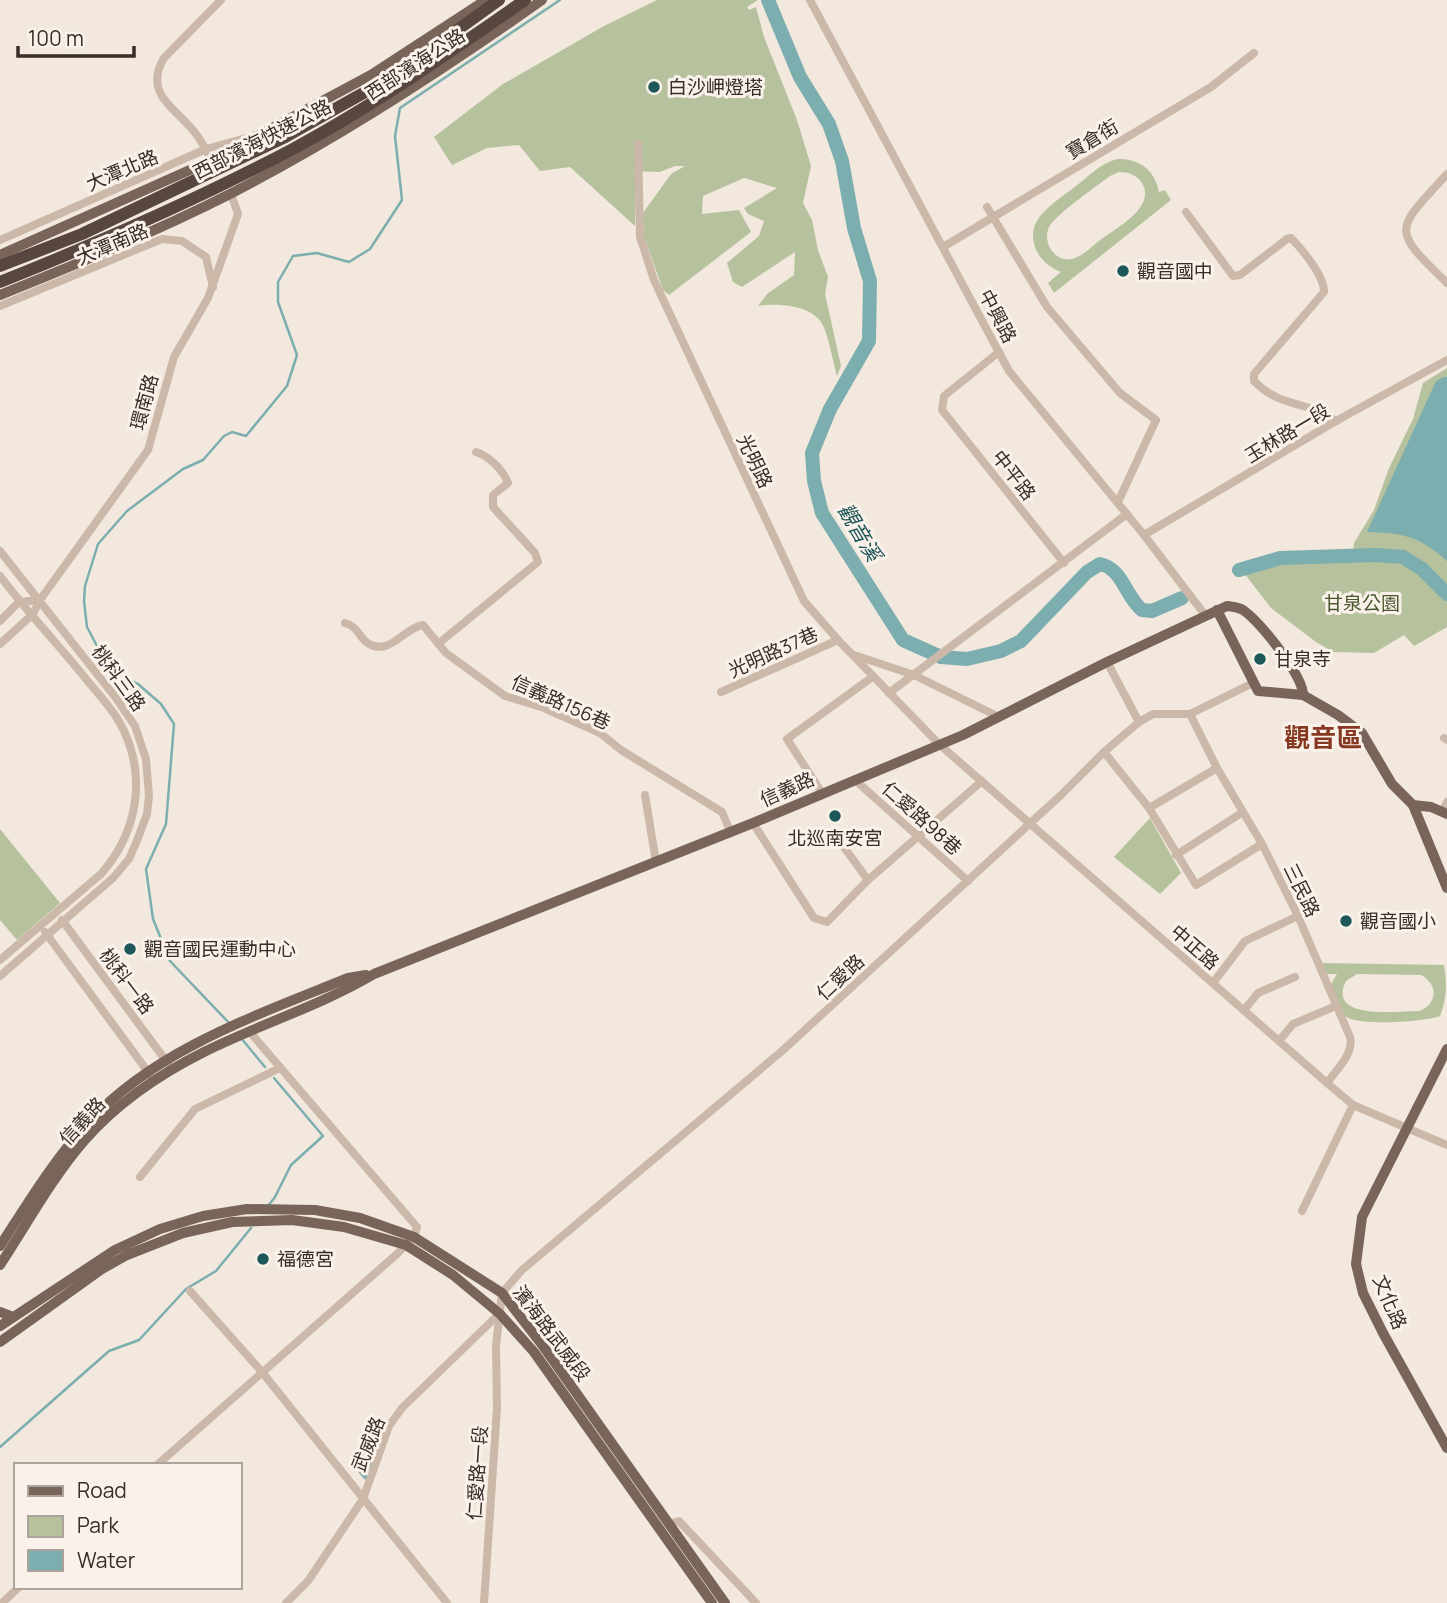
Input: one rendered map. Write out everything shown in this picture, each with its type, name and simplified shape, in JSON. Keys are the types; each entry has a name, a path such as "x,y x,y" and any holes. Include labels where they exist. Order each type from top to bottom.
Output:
{"highway":[{"name":"西部濱海快速公路","path":"0,267 82,234 285,137 392,77 474,13 499,0"},
{"name":"西部濱海快速公路","path":"0,282 91,246 292,149 492,29 525,0"}],"main road":[{"name":"西部濱海公路","path":"0,255 212,160 371,75 474,13 485,0"},
{"name":"西部濱海公路","path":"0,295 145,235 231,194 406,94 492,29 542,0"},
{"path":"1303,695 1303,689 1286,660 1245,611 1227,606 1217,610 1253,684 1260,692 1303,695 1338,715 1362,733 1392,784 1413,805 1447,888"},
{"name":"信義路","path":"0,1246 29,1199 75,1138 107,1104 226,1036 350,988 374,974 731,833 940,745 1217,610"},
{"path":"1413,805 1445,809"},
{"name":"文化路","path":"1447,1049 1362,1217 1356,1264 1363,1293 1447,1448"},
{"name":"信義路","path":"0,1265 84,1141 152,1077"},
{"name":"濱海路武威段","path":"0,1326 94,1262 139,1238 203,1216 247,1209 270,1209 336,1213 360,1219 410,1241 502,1293 543,1346 725,1603"},
{"name":"濱海路武威段","path":"0,1342 102,1269 127,1255 183,1233 232,1222 292,1220 344,1227 410,1241 500,1314 534,1352 712,1603"},
{"path":"0,1311 13,1317"}],"street":[{"path":"212,160 196,133 164,101 157,79 164,58 221,0"},
{"name":"中興路","path":"810,0 1009,371 1118,502 1205,615"},
{"name":"寶倉街","path":"943,247 1211,87 1254,53"},
{"name":"大潭北路","path":"0,240 206,149 259,135"},
{"name":"光明路","path":"638,142 640,236 654,280 804,601 940,745"},
{"path":"1447,174 1413,211 1406,223 1405,236 1413,250 1447,283"},
{"name":"環南路","path":"0,644 33,614 40,600 148,450 174,357 213,287 238,214 231,194"},
{"path":"987,207 1047,307 1120,393 1156,420 1118,502"},
{"path":"1186,212 1233,276 1240,275 1291,238 1298,246 1324,284 1324,292 1254,374 1254,381 1276,399 1323,411 1336,421"},
{"name":"大潭南路","path":"0,306 162,239 182,241 205,257 213,287"},
{"name":"中平路","path":"999,352 944,396 942,410 1064,563"},
{"name":"玉林路一段","path":"1144,535 1336,421 1447,360"},
{"path":"438,644 538,562 535,553 493,507 493,495 508,483 506,478 485,455 475,452"},
{"path":"889,693 1127,514"},
{"name":"桃科三路","path":"0,551 135,726 149,777 147,814 129,859 113,878 0,976"},
{"name":"桃科三路","path":"0,576 114,714 129,742 137,788 136,807 129,830 113,861 0,960"},
{"path":"0,621 19,602 40,600"},
{"name":"信義路156巷","path":"345,623 358,629 365,642 379,648 387,646 420,625 424,626 438,644 467,670 505,696 544,708 600,733 621,751 722,812 731,833"},
{"name":"光明路37巷","path":"721,692 838,640"},
{"path":"854,655 914,676 999,717"},
{"path":"1107,662 1139,722"},
{"path":"822,793 787,739 871,678"},
{"name":"仁愛路","path":"502,1293 522,1270 782,1051 1139,722 1153,714 1190,714 1253,684"},
{"name":"三民路","path":"1190,714 1217,768 1262,844 1298,916 1352,1045 1327,1083"},
{"name":"中正路","path":"940,745 1353,1105 1447,1145"},
{"path":"1104,752 1149,808 1196,886 1262,844"},
{"path":"1149,808 1217,768"},
{"name":"仁愛路98巷","path":"855,780 920,835 968,881"},
{"path":"753,823 814,918 827,922 868,880 982,781"},
{"path":"645,794 656,862"},
{"path":"1176,855 1243,812"},
{"path":"835,835 868,880"},
{"name":"桃科一路","path":"56,912 170,1066"},
{"path":"1213,983 1245,940 1298,916"},
{"name":"桃科一路","path":"41,926 152,1077"},
{"path":"1244,1010 1258,993 1295,977"},
{"path":"1279,1041 1293,1024 1336,1006"},
{"path":"159,1463 410,1241 417,1227 244,1029"},
{"path":"139,1177 195,1109 280,1068"},
{"path":"1302,1211 1353,1105"},
{"path":"190,1291 261,1372 447,1603"},
{"path":"500,1314 502,1293"},
{"name":"仁愛路一段","path":"484,1603 497,1408 496,1346 500,1314"},
{"name":"武威路","path":"286,1603 308,1581 363,1499 388,1426 402,1408 500,1314"},
{"path":"669,1524 679,1521 756,1603"},
{"path":"2,1603 17,1589"}],"green space":[{"path":"657,0 758,0 747,7 749,10 756,7 764,37 797,120 811,166 803,203 812,220 818,250 828,277 825,294 841,366 837,376 826,332 816,316 792,306 758,306 767,294 794,275 795,252 742,287 733,282 727,263 759,236 764,221 748,214 744,208 777,188 744,178 703,196 702,214 739,210 751,232 669,295 663,290 644,237 643,213 671,174 685,166 675,166 660,172 633,171 636,173 635,226 570,167 540,171 519,145 487,148 452,165 434,137 503,84 604,26"},
{"path":"1117,159 1139,163 1145,167 1154,177 1159,192 1165,190 1171,200 1054,293 1048,283 1061,272 1040,256 1033,240 1036,223 1053,203 1095,170","holes":["1119,172 1129,173 1142,183 1144,201 1139,209 1080,256 1070,259 1058,257 1047,241 1049,227 1053,221 1110,176"]},
{"name":"甘泉公園","path":"1447,368 1447,627 1414,646 1404,635 1374,653 1333,652 1271,608 1241,569 1280,558 1353,556 1354,543 1374,510 1389,468 1413,419 1423,383"},
{"path":"1150,818 1181,873 1160,894 1114,857"},
{"path":"0,829 60,903 17,940 0,920"},
{"path":"1321,963 1444,965 1444,1003 1440,1016 1432,1018 1359,1021 1347,1017 1334,1002 1328,989 1337,974 1323,974","holes":["1357,974 1421,975 1431,983 1434,993 1430,1003 1420,1011 1368,1011 1346,1003 1343,994 1346,981"]}],"water":[{"path":"1447,377 1447,561 1419,541 1391,533 1367,532 1436,381"},
{"path":"372,1433 381,1437 366,1480 356,1467 355,1457 361,1442"}],"waterway":[{"path":"230,1024 170,961 153,919 146,869 166,824 174,724 161,704 138,684 109,669 87,627 85,586 98,544 127,511 183,469 203,460 224,436 232,432 246,436 287,386 297,355 278,302 278,282 293,256 317,253 349,262 370,249 402,200 395,136 400,108 560,0"},
{"name":"觀音溪","path":"768,0 800,77 829,124 842,161 854,228 870,281 869,341 830,409 812,453 814,481 822,513 903,640 941,657 967,659 1001,651 1021,641 1087,572 1100,564 1114,571 1142,610 1152,611 1182,598"},
{"name":"觀音溪","path":"1239,570 1280,558 1376,555 1403,557 1422,569 1447,594"},
{"path":"241,1038 265,1067"},
{"path":"268,1206 291,1165 323,1136 274,1078"},
{"path":"0,1447 109,1351 139,1340 186,1289 216,1271 251,1228"}],"place":[{"name":"白沙岬燈塔","path":"654,87"},
{"name":"觀音國中","path":"1123,271"},
{"name":"甘泉寺","path":"1260,659"},
{"name":"北巡南安宮","path":"835,816"},
{"name":"觀音國小","path":"1346,921"},
{"name":"觀音國民運動中心","path":"130,949"},
{"name":"福德宮","path":"263,1259"}],"district":[{"name":"觀音區","path":"1323,737"}]}
